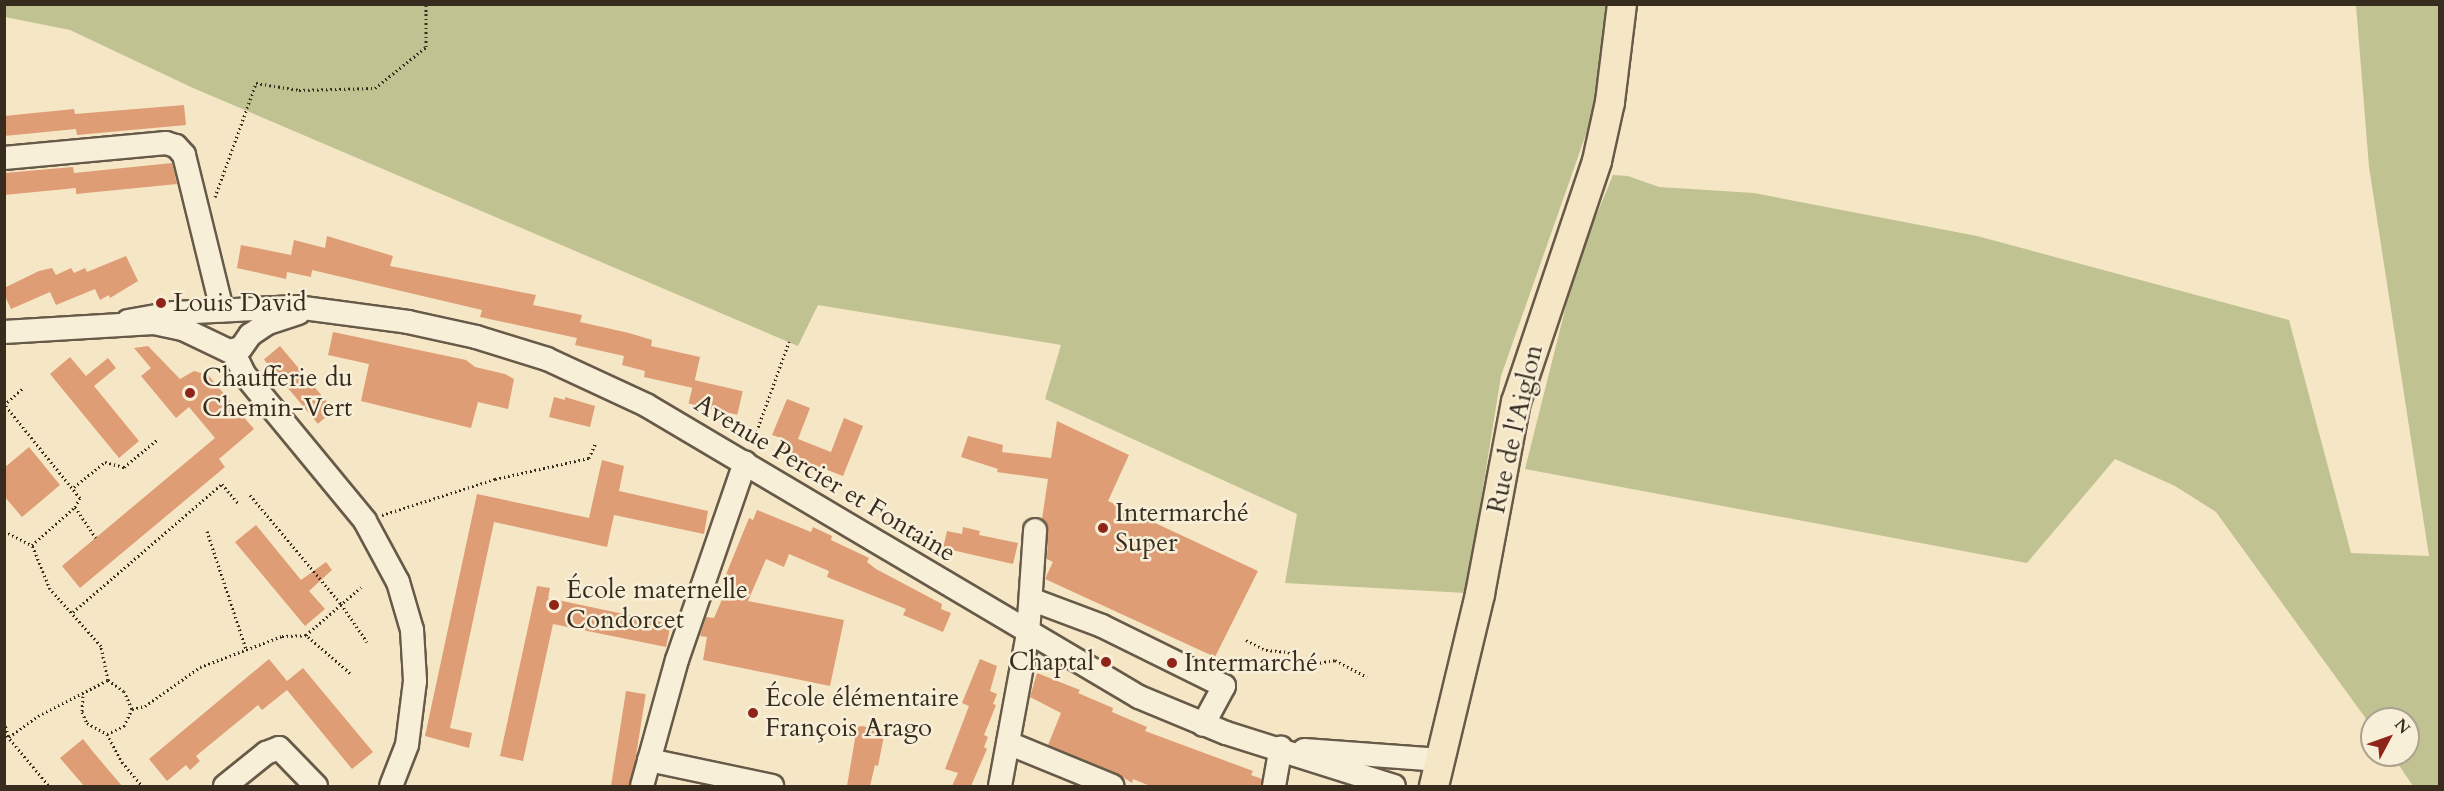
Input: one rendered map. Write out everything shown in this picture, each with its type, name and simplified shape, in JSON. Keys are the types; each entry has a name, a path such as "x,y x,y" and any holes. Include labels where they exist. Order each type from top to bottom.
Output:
{"main road":[{"name":"Rue de l'Aiglon","path":"1438,773 1480,594 1516,402 1597,161 1610,102 1622,4"}],"street":[{"path":"4,159 172,143 184,155 195,213 225,311"},
{"name":"Avenue Percier et Fontaine","path":"4,332 128,321 174,313 287,306 442,329 547,359 632,397 1139,698 1203,725 1281,748 1394,786"},
{"path":"225,311 248,319 250,335"},
{"path":"225,311 209,325 223,347 365,521 395,572 414,643 412,714 407,745 391,786"},
{"name":"Avenue Percier et Fontaine","path":"128,321 169,325 223,347 244,346 250,335 280,317 319,311"},
{"path":"642,786 677,660 745,462"},
{"path":"1000,786 1033,600 1035,530"},
{"path":"1033,600 1102,626 1224,686 1203,725"},
{"path":"1008,743 1113,786"},
{"path":"225,786 266,753 279,748 316,786"},
{"path":"1274,786 1281,748"},
{"name":"Avenue Percier et Fontaine","path":"1281,748 1438,773"},
{"path":"649,760 772,786"}],"path":[{"path":"195,213 216,196 256,83 299,90 375,88 426,47 426,4"},
{"path":"745,462 789,342"},
{"path":"23,388 5,405 74,487 80,498 75,507 32,545"},
{"path":"74,487 105,462 124,467 158,440"},
{"path":"365,521 495,480 589,458 596,442"},
{"path":"73,612 222,484 239,504"},
{"path":"250,495 341,604 367,642"},
{"path":"75,507 96,538"},
{"path":"4,531 32,545 50,589 73,612 101,646 108,680 124,691 132,709 124,726 107,734"},
{"path":"207,531 246,649"},
{"path":"132,709 145,706 200,667 282,636 306,635 361,587"},
{"path":"306,635 350,673"},
{"path":"1246,640 1266,650 1288,652 1311,664 1335,660 1367,677"},
{"path":"6,739 38,716 83,695 97,683 108,680"},
{"path":"83,695 82,712 87,723 107,734 122,762 142,786"},
{"path":"4,722 6,739"},
{"path":"4,732 6,739 49,786"}],"green space":[{"path":"5,4 1607,5 1592,117 1501,376 1466,593 1285,583 1297,514 1045,399 1061,345 818,305 798,346 193,88 70,30 5,17"},
{"path":"2356,5 2439,5 2439,786 2413,786 2400,767 2420,767 2420,707 2360,707 2360,710 2216,512 2175,486 2115,459 2027,563 1525,469 1577,262 1613,175 1628,176 1659,187 1754,193 1977,236 2289,320 2351,553 2429,556 2369,167"}],"building":[{"path":"184,105 186,125 77,135 76,129 4,136 4,116 74,109 75,114"},
{"path":"172,163 177,184 76,194 76,188 4,195 4,173 73,167 74,173"},
{"path":"327,236 393,256 390,266 536,295 533,305 582,315 580,322 652,340 651,346 700,357 693,388 644,377 645,371 622,365 624,356 575,345 577,338 480,317 482,310 312,270 311,277 287,272 286,279 237,268 241,245 291,255 294,240 325,248"},
{"path":"126,256 138,281 110,298 109,295 100,300 95,289 56,305 50,292 11,309 4,294 4,288 39,271 52,268 56,275 71,268 74,273 85,268 87,272"},
{"path":"333,332 466,360 475,367 505,374 514,379 508,409 478,402 471,428 361,401 369,364 328,355"},
{"path":"148,346 180,379 194,371 208,375 254,429 219,459 225,467 80,588 62,566 215,438 189,407 176,418 141,376 151,368 134,348"},
{"path":"280,346 334,410 318,424 264,359"},
{"path":"70,357 86,376 108,358 116,368 94,386 139,441 119,458 50,374"},
{"path":"694,380 743,391 737,415 689,403"},
{"path":"554,397 565,400 565,397 595,406 590,427 549,417"},
{"path":"787,399 810,408 798,439 831,452 844,418 863,426 843,476 779,451 784,439 772,435"},
{"name":"Intermarché Super","path":"1057,421 1129,455 1108,501 1258,571 1215,657 1045,579 1053,562 1047,559 1048,530 1042,519 1048,479 997,472 998,469 961,457 968,436 1003,445 1002,452 1051,458"},
{"path":"29,447 60,485 22,517 4,496 4,468"},
{"path":"602,460 624,466 619,491 708,511 704,534 614,515 607,547 494,522 450,728 472,733 469,748 425,736 477,494 589,518"},
{"path":"757,510 811,532 813,527 832,536 831,540 869,558 867,562 876,569 942,604 941,609 951,613 943,632 903,615 906,609 827,577 829,571 789,554 784,567 766,559 748,601 844,620 830,686 703,660 707,637 700,636 706,617 714,618 726,590 728,579 725,577 749,518 753,520"},
{"path":"256,525 301,580 326,562 332,570 309,591 325,609 305,626 235,542"},
{"path":"963,527 980,531 979,535 1018,543 1013,564 943,548 947,531 962,534"},
{"path":"537,586 550,588 548,598 671,624 666,647 553,624 523,761 500,756"},
{"path":"269,659 287,681 303,668 373,752 352,769 287,690 262,710 258,705 196,756 200,761 190,770 186,765 167,781 149,759"},
{"path":"980,659 997,666 990,691 997,694 993,704 996,705 984,735 988,737 984,747 987,749 971,786 952,786 958,773 945,769 969,706 962,703"},
{"path":"1037,673 1080,690 1078,693 1113,708 1112,712 1147,727 1145,731 1253,771 1251,775 1262,779 1261,786 1150,786 1133,779 1132,783 1118,774 1048,745 1061,713 1030,697"},
{"path":"626,691 646,694 631,786 611,786"},
{"path":"857,727 885,731 878,766 875,765 870,786 847,786"},
{"path":"83,739 122,786 84,786 60,758"}],"place":[{"name":"Louis David","path":"161,303"},
{"name":"Chaufferie du Chemin-Vert","path":"190,393"},
{"name":"Intermarché Super","path":"1103,528"},
{"name":"École maternelle Condorcet","path":"554,605"},
{"name":"Chaptal","path":"1106,662"},
{"name":"Intermarché","path":"1172,663"},
{"name":"École élémentaire François Arago","path":"753,713"}]}
